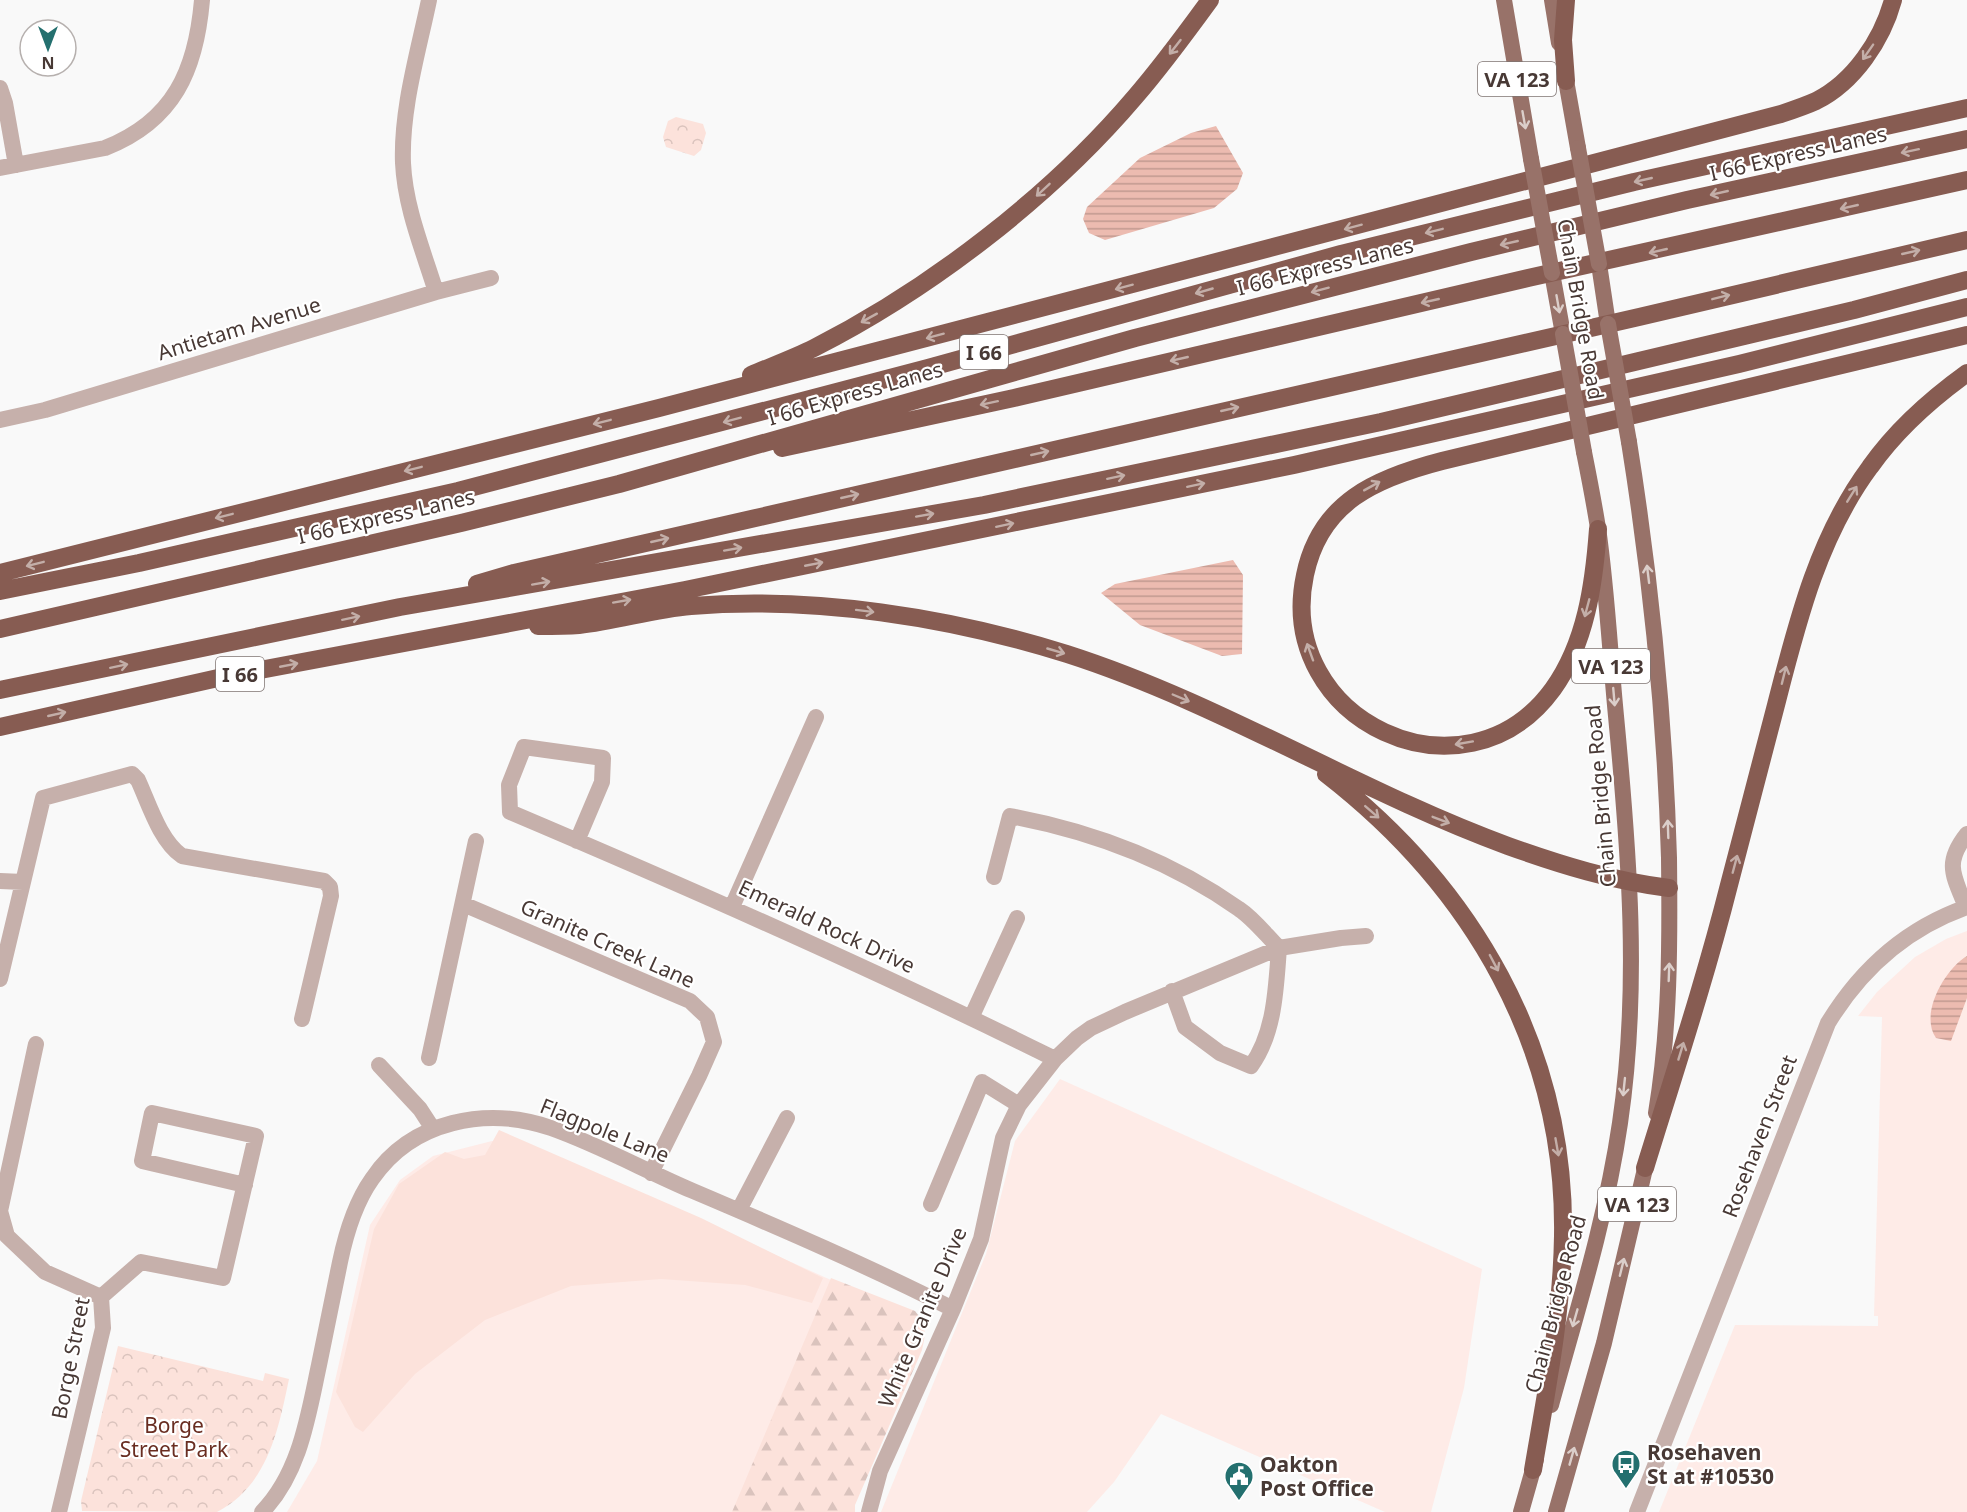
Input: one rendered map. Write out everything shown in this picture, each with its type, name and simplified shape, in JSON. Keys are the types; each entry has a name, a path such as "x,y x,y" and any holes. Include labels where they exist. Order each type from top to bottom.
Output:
{"highway":[{"path":"659,408 738,380 812,349 879,312 939,273 1036,197 1091,145 1134,99 1210,0"},
{"path":"1566,0 1563,40 1566,81"},
{"path":"0,573 659,408 1781,114 1817,101 1851,74 1876,41 1887,20 1893,0"},
{"name":"I 66","path":"0,591 139,563 458,492 916,371 1341,254 1634,182 1967,108"},
{"name":"I 66 Express Lanes","path":"0,628 461,523 619,484 1004,375 1331,287 1687,200 1967,139"},
{"path":"619,484 1014,398 1528,278 1635,256 1967,180"},
{"path":"400,607 514,573 1644,316 1967,240"},
{"path":"0,690 400,607 984,505 1381,422 1854,310 1967,280"},
{"name":"I 66","path":"0,727 218,678 708,585 1294,465 1739,364 1967,307"},
{"path":"1598,530 1590,600 1578,640 1565,670 1553,689 1538,706 1519,722 1498,734 1450,746 1427,745 1404,740 1378,730 1354,715 1338,699 1317,669 1305,639 1302,611 1303,583 1310,555 1321,532 1336,512 1346,503 1383,480 1411,469 1967,335"},
{"path":"1645,1167 1719,924 1788,659 1813,574 1844,507 1869,468 1891,440 1916,415 1967,373"},
{"path":"482,627 579,625 688,606 759,602 906,617 1016,639 1069,655 1181,698 1429,816 1541,858 1590,873 1669,888"},
{"path":"1293,750 1354,796 1380,819 1409,848 1455,903 1495,966 1532,1049 1546,1097 1559,1160 1563,1196 1561,1278 1533,1470"}],"main road":[{"name":"Chain Bridge Road","path":"1504,0 1598,530 1630,882 1631,997 1618,1132 1594,1254 1521,1512"},
{"name":"Chain Bridge Road","path":"1552,0 1599,264 1646,556 1667,802 1669,888 1669,976 1664,1048 1654,1127 1604,1343 1556,1512"}],"street":[{"path":"0,88 5,103 8,166 105,148 120,142 153,120 174,97 188,72 197,44 202,0"},
{"path":"429,0 408,102 403,164 411,212 436,292"},
{"name":"Antietam Avenue","path":"0,420 45,410 436,292 491,278"},
{"path":"732,907 816,717"},
{"name":"Emerald Rock Drive","path":"577,841 602,782 603,758 524,747 509,785 510,812 577,841 732,907 1055,1059"},
{"path":"0,979 43,798 132,774 138,780 172,849 182,855 324,881 330,887 332,896 302,1018"},
{"path":"994,877 1010,816 1042,822 1126,847 1193,881 1241,910 1279,948 1274,1005 1259,1054 1251,1066 1220,1053 1185,1027 1172,992"},
{"name":"Rosehaven Street","path":"1637,1512 1828,1023 1856,982 1881,957 1924,926 1966,907 1953,871 1953,856 1967,834"},
{"path":"429,1058 476,841"},
{"path":"0,881 23,882"},
{"name":"Granite Creek Lane","path":"463,904 690,1001 707,1017 714,1042 651,1173"},
{"path":"971,1018 1017,918"},
{"name":"White Granite Drive","path":"869,1512 880,1471 981,1239 998,1155 1008,1125 1019,1105 1055,1059 1091,1028 1279,948 1366,936"},
{"path":"36,1044 0,1211 7,1236 45,1272 101,1297"},
{"path":"379,1065 420,1109 433,1129"},
{"path":"931,1204 982,1082 1019,1105"},
{"name":"Borge Street","path":"59,1512 103,1328 101,1297 141,1262 223,1278 244,1185 255,1136 152,1113 142,1161 244,1185"},
{"name":"Flagpole Lane","path":"262,1512 286,1480 300,1446 341,1254 358,1204 371,1180 388,1159 406,1144 433,1129 471,1119 487,1118 516,1120 549,1128 739,1210 952,1309"},
{"path":"739,1210 787,1118"}],"shaded area":[{"path":"1216,126 1243,173 1237,189 1214,208 1105,240 1089,233 1083,219 1087,207 1140,158 1191,133"},
{"path":"1233,560 1243,575 1242,654 1222,656 1140,625 1101,593 1115,584"},
{"path":"1967,931 1967,1512 1659,1512 1735,1325 1878,1326 1878,1316 1874,1316 1882,1017 1858,1016 1877,992 1915,957 1946,939"},
{"path":"1967,956 1967,998 1951,1041 1936,1038 1931,1017 1937,993 1950,971"},
{"path":"1060,1079 1482,1269 1464,1388 1431,1512 1385,1512 1161,1414 1114,1482 1087,1512 881,1512 986,1254 1015,1141"},
{"path":"492,1141 539,1149 909,1315 847,1512 287,1512 317,1461 370,1225 400,1180 433,1156"}],"green space":[{"path":"676,117 703,124 706,133 701,150 694,156 666,147 663,137 668,121"},
{"path":"499,1130 701,1218 823,1278 812,1303 745,1285 661,1279 571,1286 485,1320 415,1374 363,1432 355,1427 336,1392 374,1229 399,1184 445,1152 464,1159 485,1155"},
{"path":"831,1278 915,1311 924,1329 922,1350 855,1505 855,1512 732,1512"},
{"name":"Borge Street Park","path":"118,1346 263,1381 265,1373 289,1379 275,1437 268,1455 248,1487 234,1501 217,1512 82,1511 81,1501"}],"place":[{"name":"Rosehaven St at #10530","path":"1626,1490"},
{"name":"Oakton Post Office","path":"1239,1502"}]}
